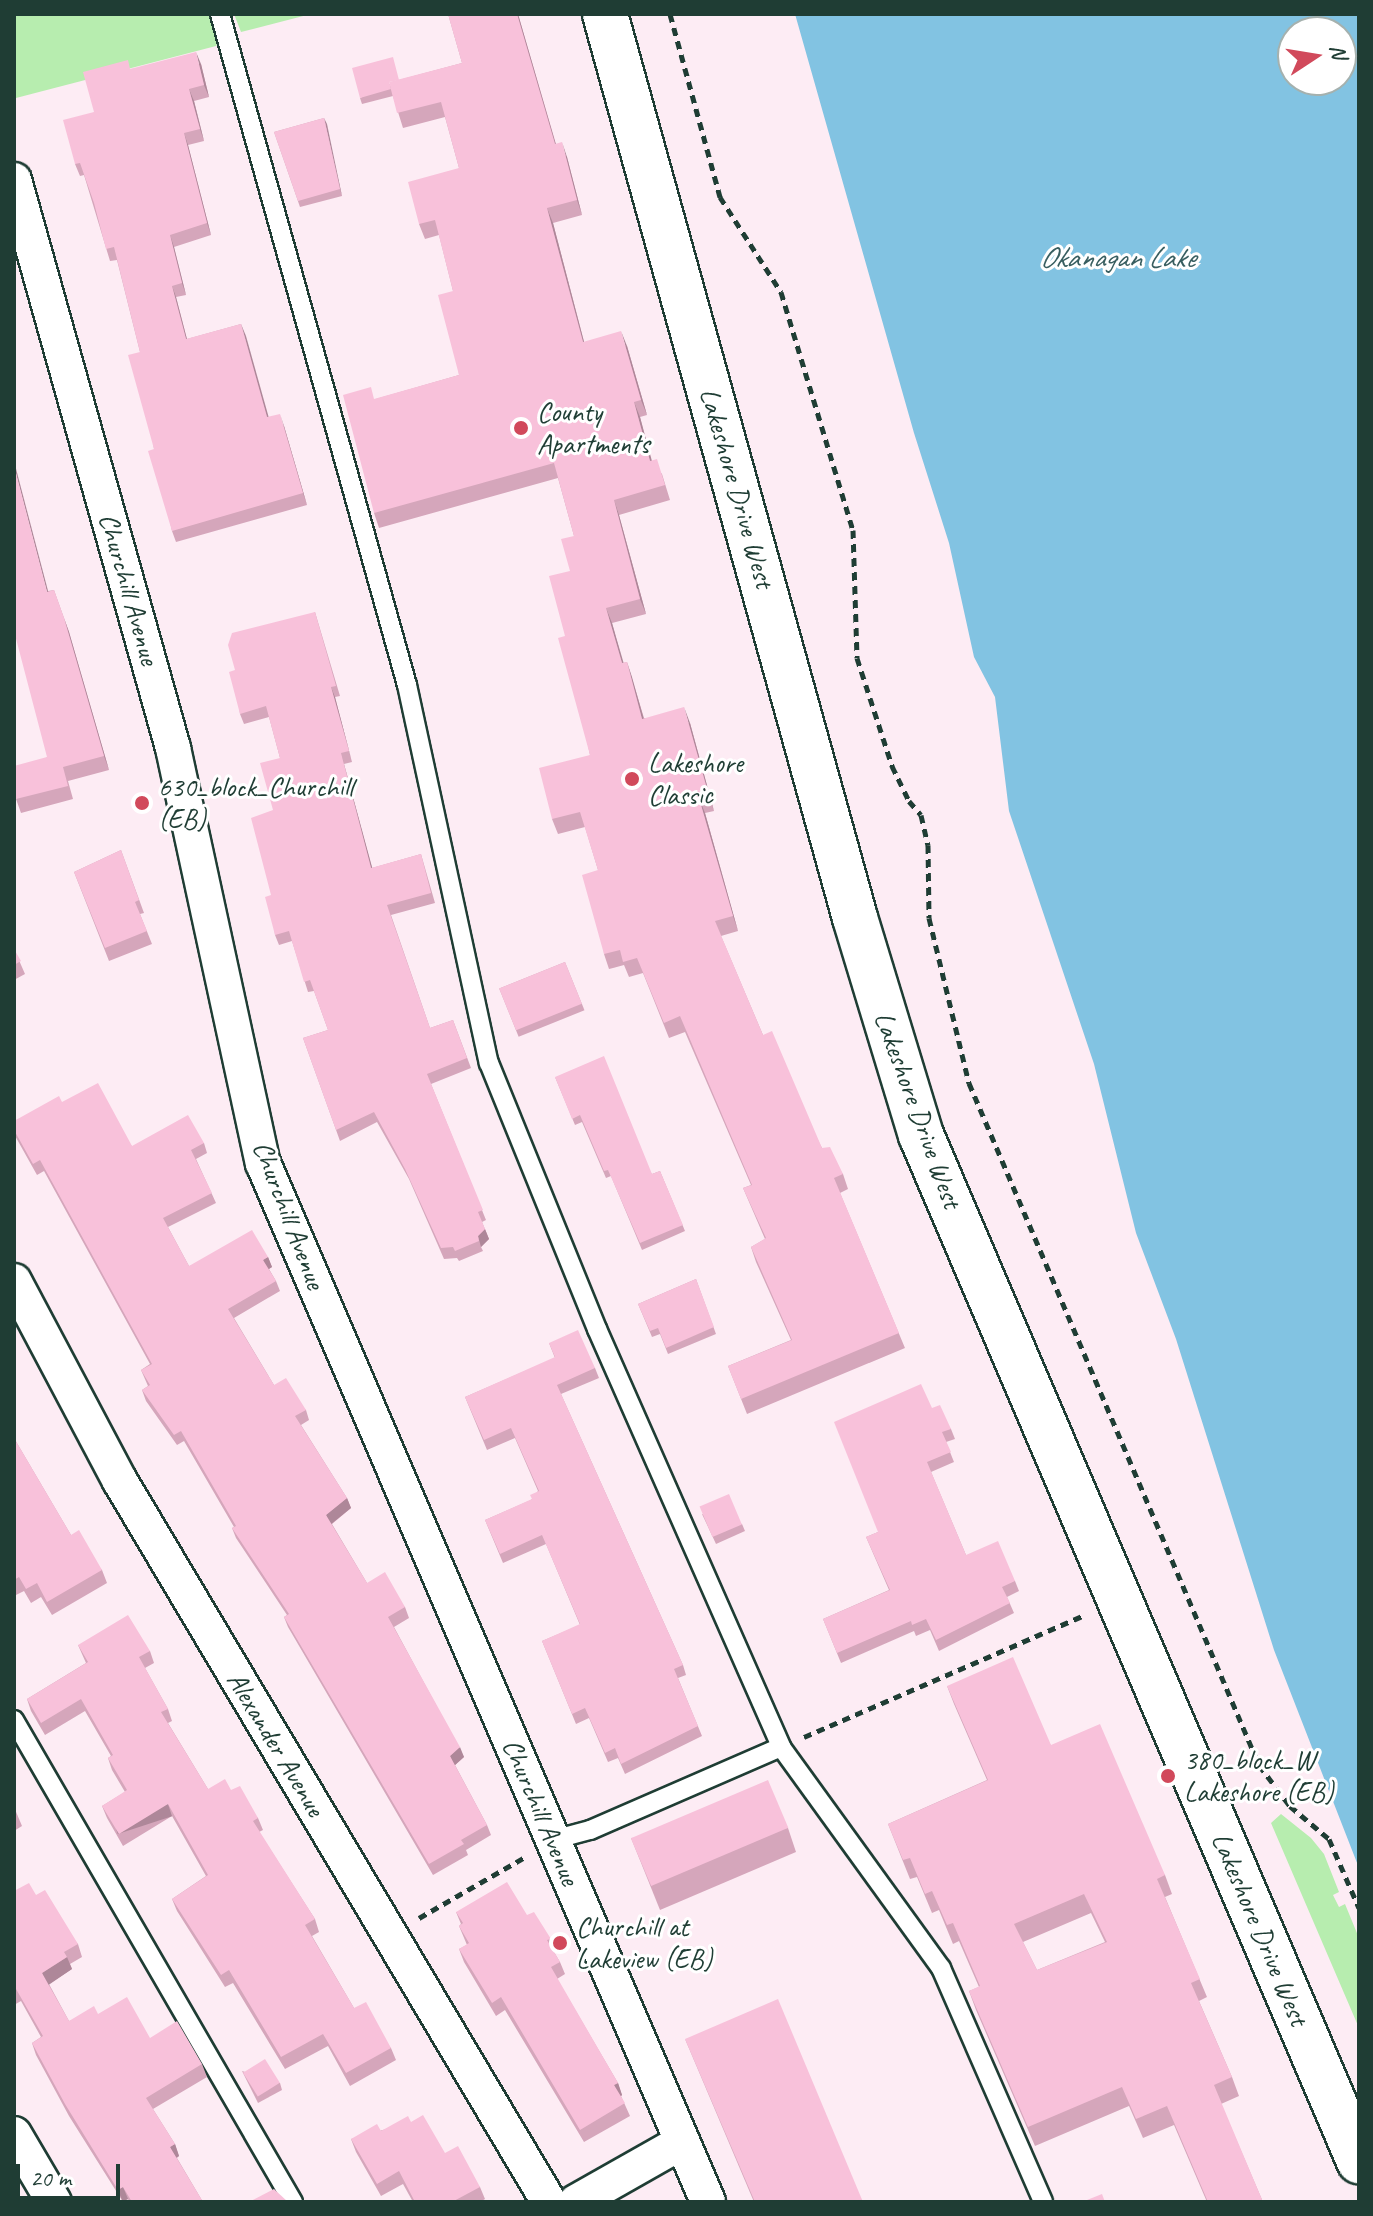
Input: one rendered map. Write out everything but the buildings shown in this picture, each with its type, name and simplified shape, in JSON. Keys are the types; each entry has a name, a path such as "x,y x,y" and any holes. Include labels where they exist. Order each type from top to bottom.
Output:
{"street":[{"name":"Lakeshore Drive West","path":"605,14 898,1066 927,1150 1359,2161"},
{"name":"Churchill Avenue","path":"14,180 173,748 263,1163 708,2202"},
{"name":"Alexander Avenue","path":"14,1281 120,1481 549,2202"},
{"path":"14,2134 54,2202"},
{"path":"576,2202 682,2142"}],"lane":[{"path":"220,14 407,685 489,1063 597,1329 781,1747 941,1968 1043,2202"},
{"path":"14,1720 293,2202"},
{"path":"553,1840 590,1830 781,1747"}],"path":[{"path":"670,14 720,197 781,292 853,530 857,658 892,766 909,801 921,815 928,845 929,918 969,1083 1259,1765 1290,1806 1329,1839 1359,1908"},
{"path":"781,1747 1118,1599"},
{"path":"390,1935 553,1840"}],"green space":[{"path":"14,14 227,14 230,25 216,46 16,98"},
{"path":"234,14 311,14 241,32"},
{"path":"1281,1814 1311,1838 1324,1854 1339,1892 1333,1895 1339,1907 1345,1904 1359,1938 1359,2028 1271,1823"}],"water":[{"name":"Okanagan Lake","path":"795,14 1359,14 1359,1868 1274,1650 1176,1339 1136,1233 1094,1064 1009,811 995,697 974,657 949,543 914,433"}],"place":[{"name":"County Apartments","path":"521,428"},
{"name":"Lakeshore Classic","path":"632,779"},
{"name":"630_block_Churchill (EB)","path":"142,803"},
{"name":"380_block_W Lakeshore (EB)","path":"1168,1776"},
{"name":"Churchill at Lakeview (EB)","path":"560,1943"}]}
